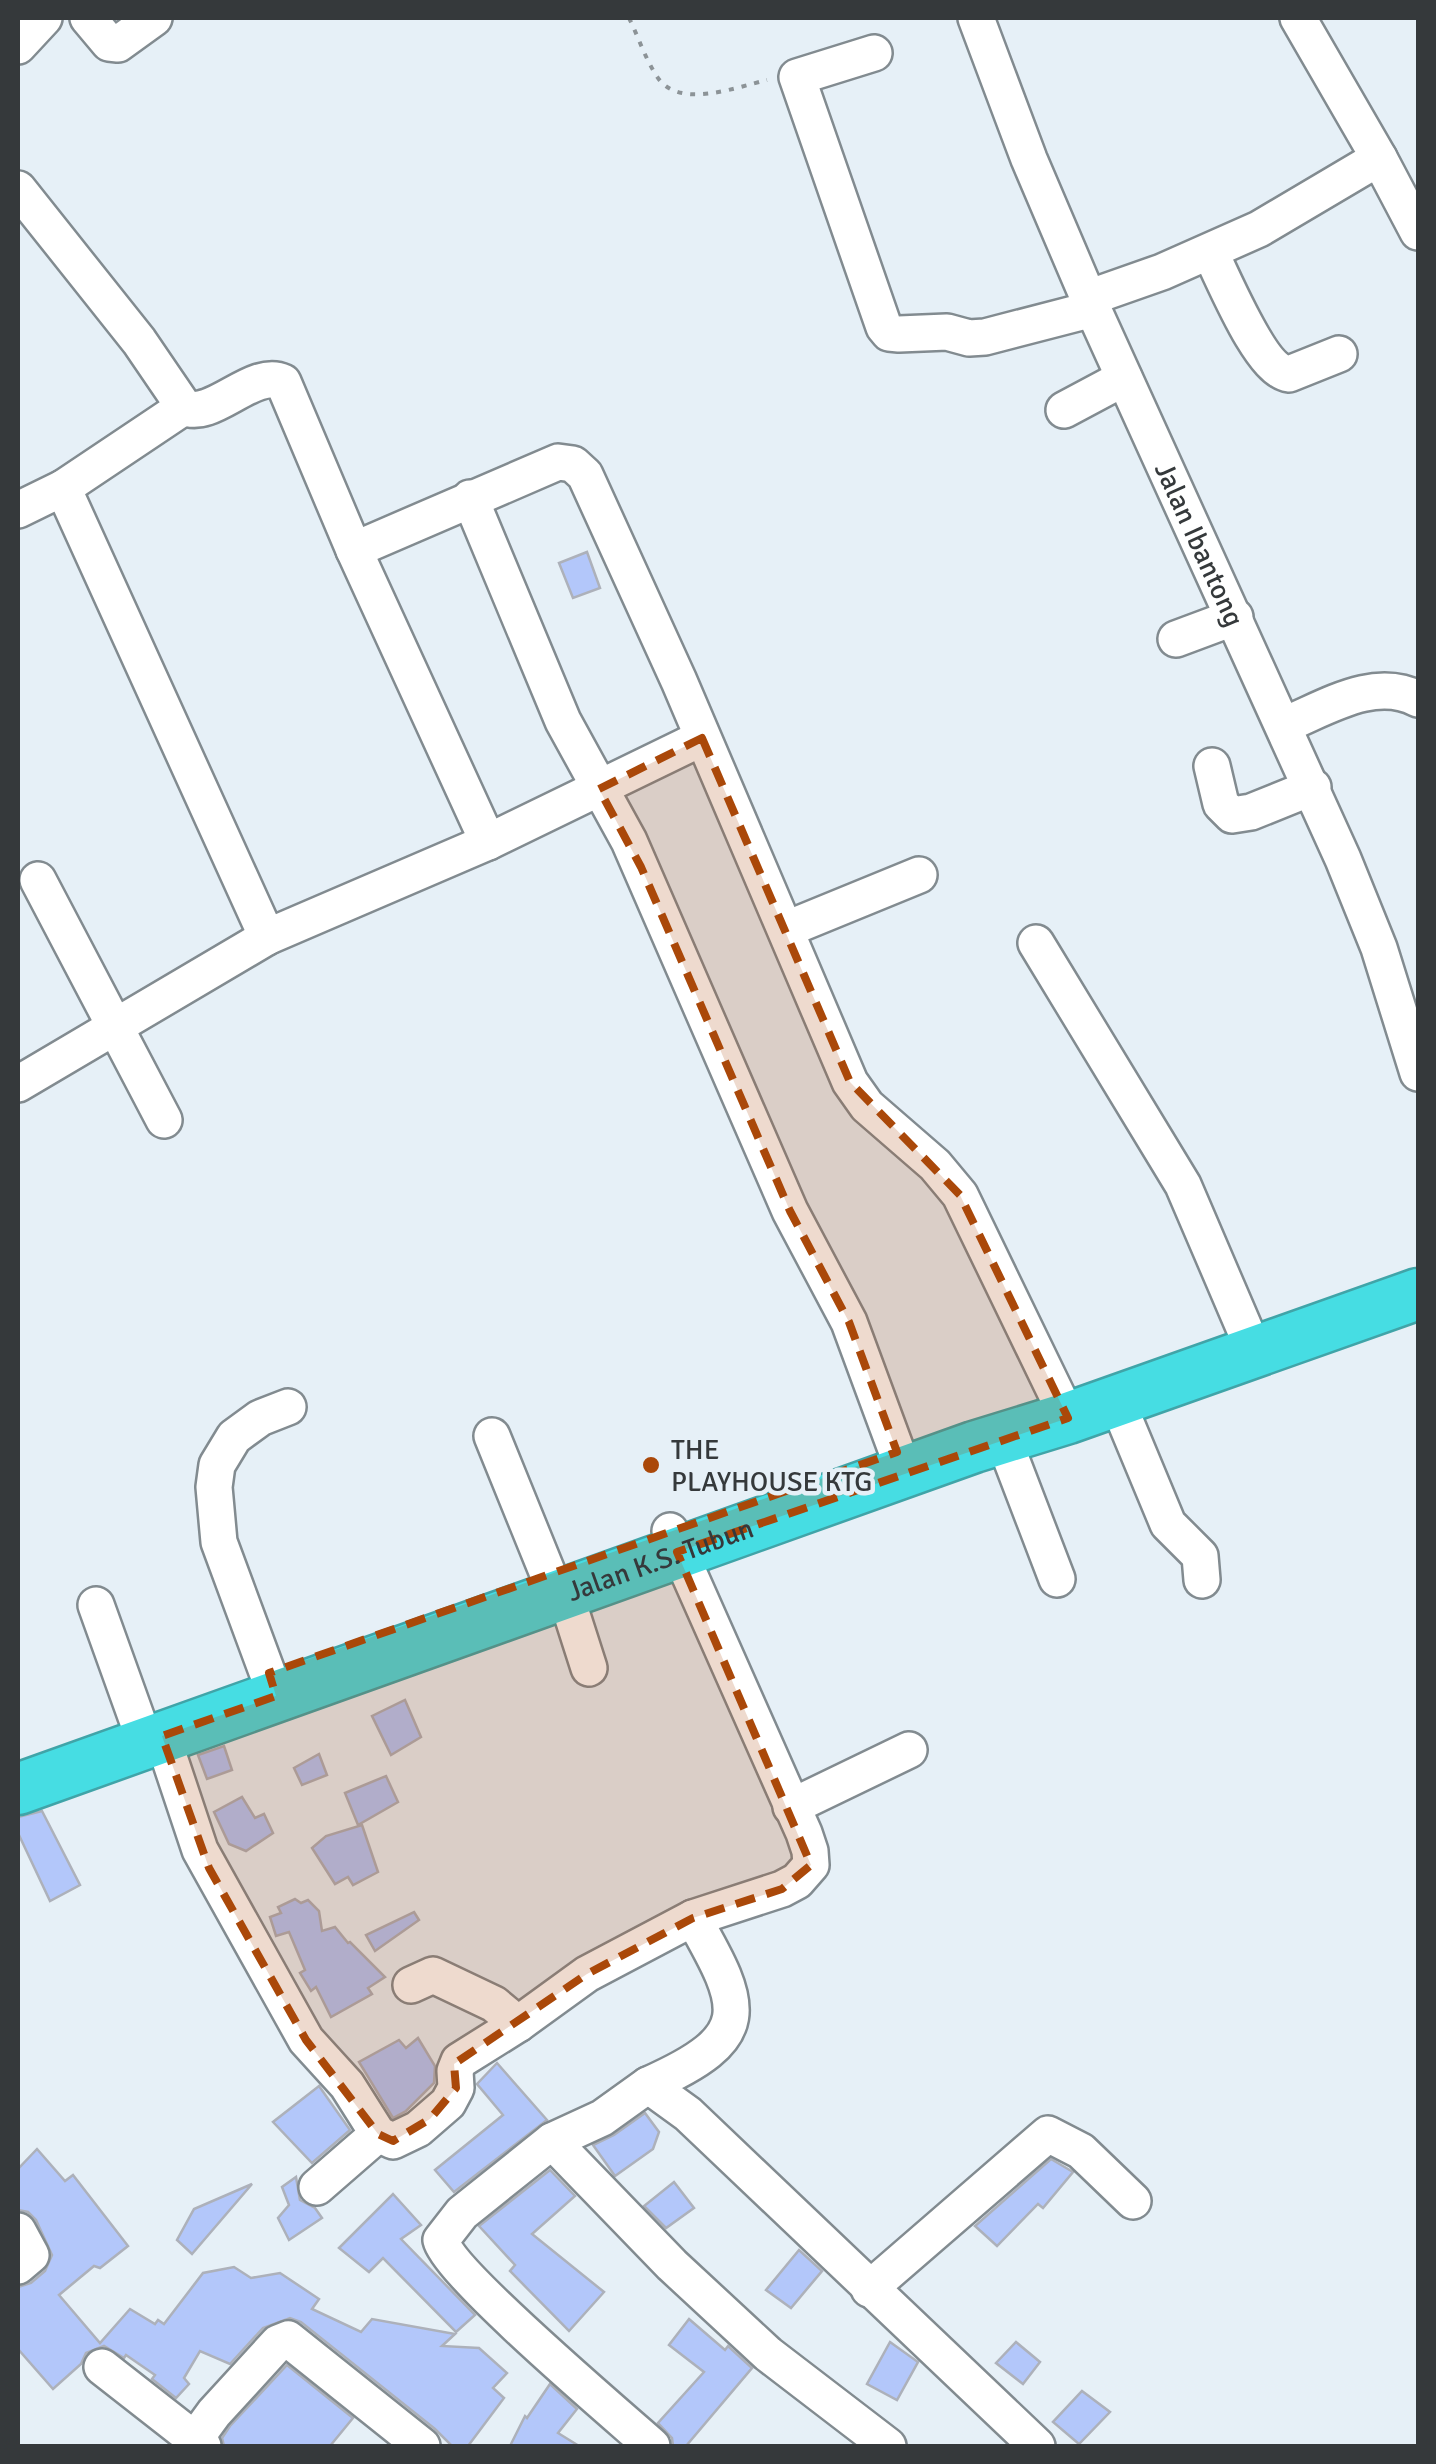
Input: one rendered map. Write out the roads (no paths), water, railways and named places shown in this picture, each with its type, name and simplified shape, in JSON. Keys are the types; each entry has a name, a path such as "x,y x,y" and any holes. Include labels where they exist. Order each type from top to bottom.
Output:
{"highway":[{"name":"Jalan K.S. Tubun","path":"674,1541 1002,1438 1246,1332 1418,1271"},
{"name":"Jalan K.S. Tubun","path":"18,1789 150,1729 674,1541 898,1452 1111,1392 1418,1294"},
{"name":"Jalan K.S. Tubun","path":"18,1765 150,1729"}],"street":[{"path":"18,46 44,18"},
{"path":"88,18 109,43 118,44 154,18"},
{"name":"Jalan Ibantong","path":"976,18 1090,304 1312,787 1379,948 1418,1073"},
{"path":"1298,18 1418,232"},
{"path":"874,53 797,77 880,319 890,332 947,332 985,338 1090,304 1258,229 1378,158"},
{"path":"18,189 184,406 191,410 203,408 268,379 283,382 354,550 488,842"},
{"path":"1210,252 1261,351 1275,369 1289,374 1339,354"},
{"path":"1064,410 1124,378"},
{"path":"18,510 63,488 184,406"},
{"path":"354,550 558,462 580,468 627,564 850,1082 868,1106 935,1165 1111,1392 1168,1524 1200,1556 1202,1580"},
{"path":"63,488 266,937"},
{"path":"470,498 541,672 598,790 641,867 790,1212 849,1322 898,1452"},
{"path":"1176,639 1235,617"},
{"path":"1284,725 1366,692 1390,688 1418,698"},
{"path":"18,1084 266,937 488,842 702,738"},
{"path":"1212,766 1221,804 1232,815 1251,812 1312,787"},
{"path":"787,929 919,874"},
{"path":"38,880 164,1120"},
{"path":"1036,943 1183,1185 1246,1332"},
{"path":"272,1684 219,1542 214,1487 217,1465 234,1437 260,1418 288,1407"},
{"path":"492,1436 589,1668"},
{"path":"1002,1438 1056,1579"},
{"path":"96,1604 210,1868 306,2040 347,2084 378,2134 394,2141 430,2119 448,2102 456,2088 454,2071 459,2061 587,1974 692,1918 782,1889 806,1874 811,1865 810,1851 791,1806 674,1541"},
{"path":"791,1806 909,1750"},
{"path":"652,2446 485,2294 443,2251 441,2240 462,2213 552,2141 602,2118 648,2085 685,2069 726,2030 734,2015 732,1999 721,1968 692,1918"},
{"path":"411,1985 433,1975 494,2004 518,2024"},
{"path":"648,2085 688,2114 1037,2446"},
{"path":"316,2187 378,2134"},
{"path":"870,2289 1048,2134 1081,2151 1133,2201"},
{"path":"552,2141 672,2265 768,2354 888,2446"},
{"path":"18,2231 31,2256 18,2266"},
{"path":"102,2367 199,2443 214,2413 278,2343 288,2339 422,2446"}],"place":[{"name":"THE PLAYHOUSE KTG","path":"651,1465"}]}
